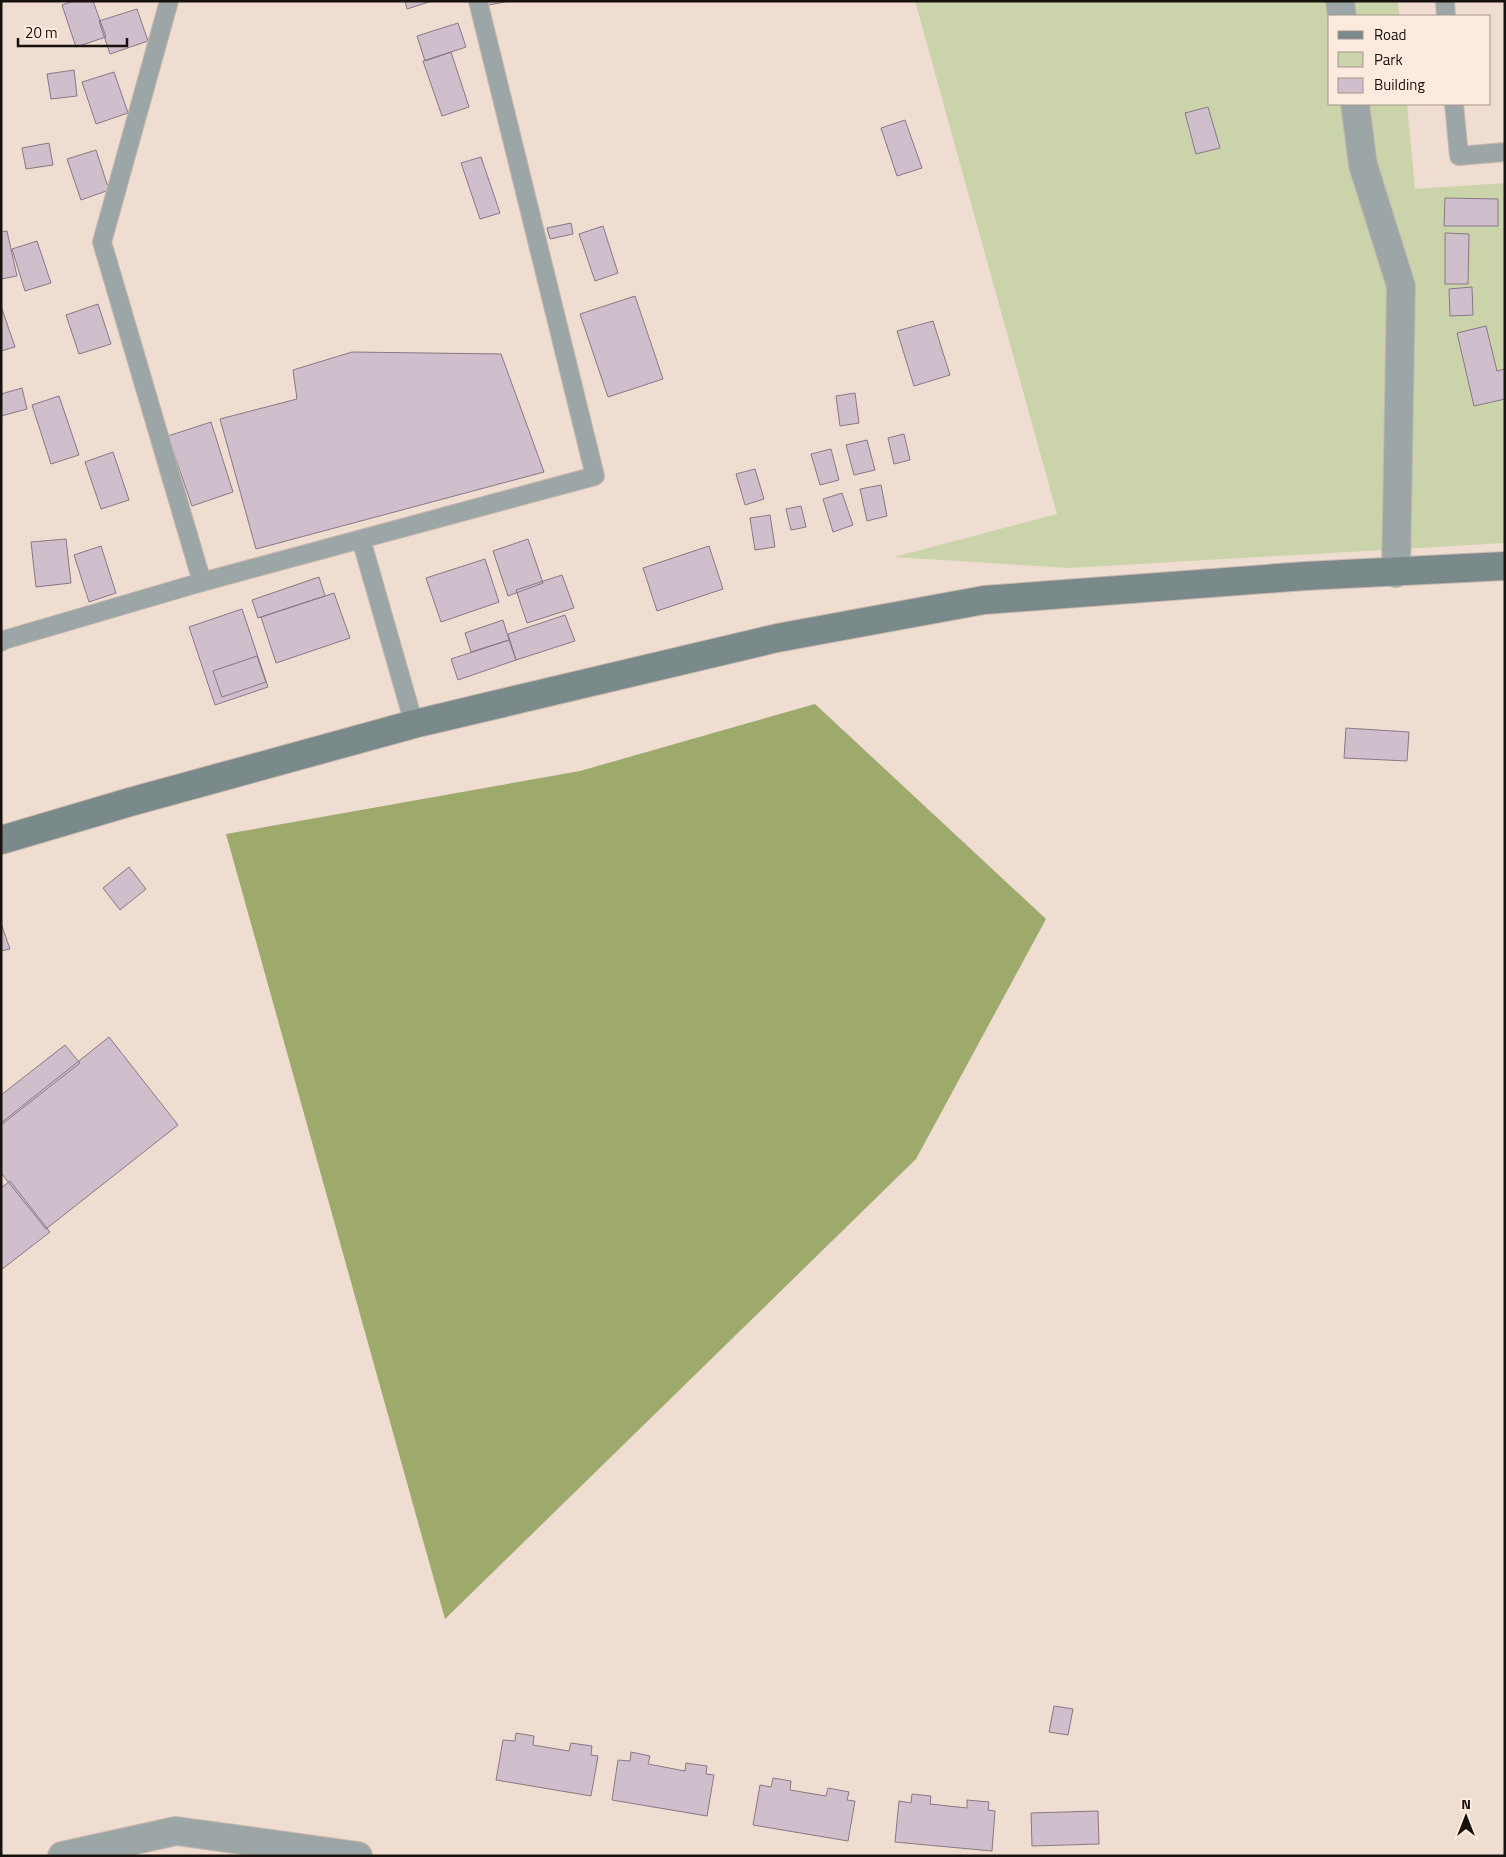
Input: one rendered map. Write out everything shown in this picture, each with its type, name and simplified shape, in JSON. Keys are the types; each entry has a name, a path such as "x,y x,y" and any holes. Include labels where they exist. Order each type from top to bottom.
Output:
{"street":[{"path":"1340,1 1342,15"},
{"path":"1355,105 1363,165 1401,286 1396,573"},
{"path":"1,840 130,802 414,724 777,638 984,600 1304,576 1396,573 1505,566"},
{"path":"62,1856 176,1831 358,1856"}],"lane":[{"path":"169,1 102,242 202,582"},
{"path":"1,642 202,582 596,476 478,1"},
{"path":"1445,1 1446,15"},
{"path":"1454,105 1459,156 1505,152"},
{"path":"361,539 414,724"}],"green space":[{"path":"915,1 1398,1 1399,15 1328,15 1328,105 1407,105 1415,189 1505,183 1505,543 1069,568 894,557 1057,514"},
{"path":"815,704 1046,919 916,1159 445,1619 226,834 580,771"}],"building":[{"path":"73,1 93,1 106,37 76,47 62,5"},
{"path":"405,1 432,1 407,9"},
{"path":"483,1 509,1 484,6"},
{"path":"137,9 148,41 110,54 99,21"},
{"path":"458,23 466,47 425,61 417,36"},
{"path":"451,52 469,107 442,116 423,61"},
{"path":"74,70 77,96 51,99 47,74"},
{"path":"114,72 128,113 96,124 82,82"},
{"path":"1208,107 1220,148 1196,154 1185,113"},
{"path":"905,120 922,168 897,176 881,128"},
{"path":"49,143 53,165 26,169 22,148"},
{"path":"96,150 109,190 81,200 67,159"},
{"path":"481,157 500,213 480,219 461,163"},
{"path":"1445,198 1498,199 1498,226 1444,226"},
{"path":"571,223 573,234 550,239 547,228"},
{"path":"603,226 618,273 595,281 579,234"},
{"path":"7,231 17,276 1,279 1,232"},
{"path":"1445,233 1469,234 1468,284 1445,284"},
{"path":"37,241 51,283 25,291 12,249"},
{"path":"1472,287 1473,315 1450,316 1449,289"},
{"path":"635,296 663,379 608,397 580,314"},
{"path":"98,304 111,344 79,354 66,315"},
{"path":"1,306 15,347 1,351"},
{"path":"933,321 950,375 914,386 897,331"},
{"path":"1486,326 1497,371 1505,369 1505,399 1474,406 1457,333"},
{"path":"352,352 501,354 544,472 256,549 220,419 297,399 293,370"},
{"path":"22,388 27,409 1,416 1,394"},
{"path":"855,393 859,423 840,426 836,396"},
{"path":"59,396 79,455 51,464 32,405"},
{"path":"211,422 233,492 192,506 168,436"},
{"path":"904,434 910,460 894,464 888,438"},
{"path":"867,440 875,470 854,475 846,445"},
{"path":"831,449 839,480 820,485 811,454"},
{"path":"113,452 129,500 101,509 85,462"},
{"path":"755,469 764,499 745,505 736,474"},
{"path":"881,485 887,516 867,521 860,489"},
{"path":"842,493 853,525 833,532 823,499"},
{"path":"801,506 806,527 791,530 786,509"},
{"path":"770,515 775,547 755,550 750,518"},
{"path":"66,539 71,583 36,587 31,542"},
{"path":"528,539 543,583 508,596 493,551"},
{"path":"101,546 116,593 89,602 74,555"},
{"path":"709,546 723,589 657,611 643,568"},
{"path":"485,559 499,602 441,622 426,578"},
{"path":"562,575 574,608 527,623 516,590"},
{"path":"319,577 325,596 258,618 252,600"},
{"path":"334,593 350,638 276,663 261,617"},
{"path":"242,609 268,687 215,705 189,627"},
{"path":"565,615 575,641 516,660 508,634"},
{"path":"503,620 509,640 471,652 465,633"},
{"path":"509,640 516,660 458,680 451,659"},
{"path":"257,656 266,682 222,697 213,671"},
{"path":"1346,728 1409,732 1407,761 1344,758"},
{"path":"129,867 146,889 120,910 103,888"},
{"path":"1,923 10,949 1,951"},
{"path":"109,1037 178,1125 46,1229 1,1173 1,1123"},
{"path":"65,1045 80,1063 1,1125 1,1095"},
{"path":"10,1181 50,1232 1,1270 1,1188"},
{"path":"1054,1706 1073,1709 1068,1735 1049,1732"},
{"path":"516,1733 534,1736 533,1745 569,1751 571,1743 592,1746 591,1755 598,1756 591,1796 496,1780 503,1740 515,1741"},
{"path":"631,1752 650,1756 648,1764 685,1771 686,1763 707,1766 706,1774 714,1775 707,1816 612,1800 618,1760 630,1761"},
{"path":"773,1778 791,1781 790,1790 826,1796 828,1788 849,1792 847,1800 855,1801 848,1841 753,1825 760,1785 771,1787"},
{"path":"912,1794 931,1796 930,1804 967,1808 967,1800 989,1802 988,1810 995,1811 992,1851 895,1842 899,1801 911,1803"},
{"path":"1098,1811 1099,1844 1032,1846 1031,1813"}]}
